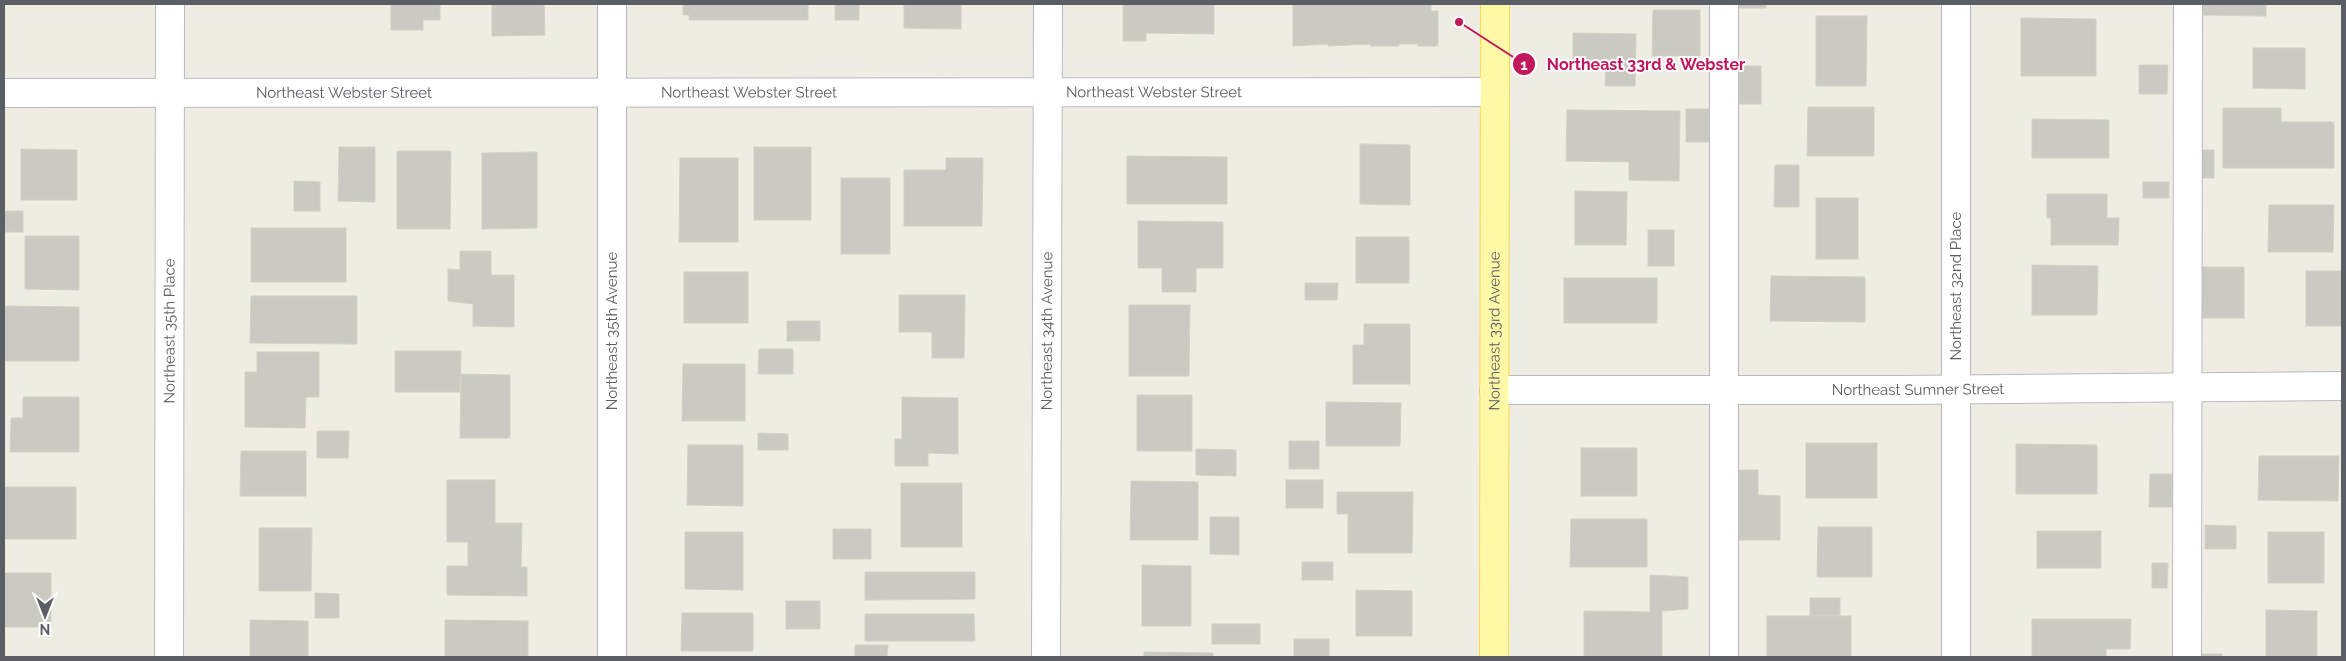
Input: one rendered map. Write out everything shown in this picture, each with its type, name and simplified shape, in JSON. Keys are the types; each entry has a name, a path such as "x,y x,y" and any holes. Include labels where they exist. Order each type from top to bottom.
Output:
{"main road":[{"name":"Northeast 33rd Avenue","path":"1494,657 1495,4"}],"street":[{"name":"Northeast 35th Place","path":"169,657 170,4"},
{"name":"Northeast 35th Avenue","path":"612,4 612,657"},
{"name":"Northeast 34th Avenue","path":"1046,657 1048,4"},
{"path":"1724,4 1724,657"},
{"name":"Northeast 32nd Place","path":"1956,4 1956,657"},
{"path":"2187,657 2188,4"},
{"name":"Northeast Webster Street","path":"4,93 1495,92"},
{"name":"Northeast Sumner Street","path":"1494,390 1956,390 2342,386"}],"building":[{"path":"391,4 440,4 440,20 423,20 423,30 391,30"},
{"path":"492,4 544,4 545,35 492,36"},
{"path":"683,4 808,4 808,20 689,20 689,15 683,15"},
{"path":"835,4 859,4 859,20 835,20"},
{"path":"904,4 961,4 961,29 904,28"},
{"path":"1123,4 1214,4 1214,34 1146,33 1146,41 1123,41"},
{"path":"1293,4 1431,4 1431,11 1438,11 1438,46 1399,44 1399,46 1371,46 1371,44 1328,46 1328,44 1293,46"},
{"path":"1730,4 1766,4 1766,8 1730,8"},
{"path":"2202,4 2266,4 2266,16 2202,15"},
{"path":"1653,10 1700,10 1700,56 1652,56"},
{"path":"1816,16 1867,16 1866,86 1816,86"},
{"path":"2021,18 2096,19 2096,76 2021,76"},
{"path":"1573,33 1636,34 1635,86 1605,86 1606,64 1573,63"},
{"path":"2253,48 2305,48 2305,89 2253,88"},
{"path":"2139,65 2168,65 2167,94 2139,94"},
{"path":"1731,66 1761,66 1761,104 1731,104"},
{"path":"1808,107 1874,107 1874,156 1807,156"},
{"path":"2223,108 2281,108 2281,122 2334,122 2334,168 2223,168"},
{"path":"1686,109 1719,109 1719,142 1686,142"},
{"path":"1567,110 1680,111 1679,181 1629,180 1629,162 1566,161"},
{"path":"2032,119 2109,120 2109,158 2032,158"},
{"path":"1360,144 1410,145 1410,205 1360,204"},
{"path":"339,147 375,147 375,202 338,201"},
{"path":"754,147 811,147 811,220 754,220"},
{"path":"21,149 77,150 77,200 21,200"},
{"path":"2192,150 2214,150 2214,178 2192,178"},
{"path":"397,151 451,151 450,229 397,229"},
{"path":"537,152 537,228 482,229 482,153"},
{"path":"1127,156 1227,157 1227,204 1127,204"},
{"path":"680,158 738,158 738,242 679,242"},
{"path":"946,158 983,158 982,226 904,226 904,170 946,170"},
{"path":"1775,165 1799,165 1799,207 1774,207"},
{"path":"841,178 890,178 890,254 841,254"},
{"path":"294,181 320,182 320,211 294,211"},
{"path":"2143,182 2169,182 2169,198 2143,198"},
{"path":"1575,191 1627,192 1626,245 1575,245"},
{"path":"2047,194 2107,194 2107,218 2119,218 2118,245 2051,245 2051,218 2047,218"},
{"path":"1816,198 1858,198 1858,259 1816,259"},
{"path":"2269,205 2334,205 2333,252 2268,252"},
{"path":"4,211 23,211 23,232 4,232"},
{"path":"1138,221 1223,222 1223,268 1196,268 1196,292 1162,292 1162,268 1138,268"},
{"path":"251,228 346,228 346,282 251,282"},
{"path":"1648,230 1674,230 1674,266 1648,266"},
{"path":"25,236 79,236 79,290 25,289"},
{"path":"1356,237 1409,237 1409,283 1356,283"},
{"path":"460,251 491,251 491,275 514,275 514,327 473,326 473,304 448,301 448,269 460,270"},
{"path":"2032,265 2098,266 2097,315 2032,315"},
{"path":"2192,267 2244,267 2244,318 2192,318"},
{"path":"2306,271 2342,271 2342,326 2306,326"},
{"path":"684,272 748,272 748,323 684,323"},
{"path":"1771,276 1865,277 1865,322 1770,321"},
{"path":"1564,278 1657,278 1657,323 1564,323"},
{"path":"1305,283 1338,283 1337,300 1305,300"},
{"path":"899,295 965,295 964,358 932,358 932,332 899,332"},
{"path":"251,296 357,296 357,344 250,343"},
{"path":"1129,305 1190,305 1189,376 1129,376"},
{"path":"4,306 79,307 79,361 4,361"},
{"path":"787,321 820,321 820,341 787,341"},
{"path":"1364,324 1410,324 1410,384 1353,384 1353,345 1364,345"},
{"path":"759,349 793,349 793,374 758,374"},
{"path":"395,351 461,351 460,392 395,392"},
{"path":"257,352 319,352 319,397 306,397 305,428 245,427 245,372 257,372"},
{"path":"683,364 745,364 745,421 682,421"},
{"path":"461,374 510,375 510,438 460,438"},
{"path":"1137,395 1192,395 1192,451 1137,451"},
{"path":"23,397 79,397 79,452 10,452 11,418 23,418"},
{"path":"902,397 958,398 958,454 928,453 928,466 895,466 895,439 902,439"},
{"path":"1326,402 1401,403 1400,446 1326,446"},
{"path":"317,431 349,431 348,458 317,458"},
{"path":"758,433 788,434 788,450 758,450"},
{"path":"1289,441 1319,441 1319,469 1289,469"},
{"path":"1806,443 1877,443 1877,498 1806,498"},
{"path":"2016,444 2097,445 2097,494 2016,494"},
{"path":"688,445 743,445 743,506 687,505"},
{"path":"1581,448 1637,448 1637,496 1581,496"},
{"path":"1196,449 1236,450 1236,476 1196,475"},
{"path":"241,451 306,451 306,496 240,496"},
{"path":"2259,456 2339,456 2338,501 2258,500"},
{"path":"1729,470 1758,470 1758,495 1780,496 1780,540 1729,540"},
{"path":"2150,474 2172,474 2172,507 2149,507"},
{"path":"447,480 495,480 495,523 522,523 521,567 527,567 527,596 447,595 447,566 468,566 468,542 447,542"},
{"path":"1286,480 1323,480 1323,508 1286,508"},
{"path":"1131,481 1198,482 1198,540 1130,540"},
{"path":"901,483 962,483 962,547 901,547"},
{"path":"4,487 76,487 76,539 4,539"},
{"path":"1337,492 1413,492 1412,553 1348,553 1348,514 1337,514"},
{"path":"1210,517 1239,517 1239,555 1210,554"},
{"path":"1571,519 1647,519 1647,567 1570,567"},
{"path":"2205,525 2236,526 2236,549 2205,549"},
{"path":"1818,527 1872,527 1872,577 1817,577"},
{"path":"259,528 312,528 311,591 259,591"},
{"path":"833,529 871,529 871,559 833,559"},
{"path":"2037,531 2101,531 2101,568 2037,568"},
{"path":"685,532 743,532 743,590 685,589"},
{"path":"2268,532 2324,532 2324,583 2268,583"},
{"path":"1302,562 1333,562 1333,580 1302,580"},
{"path":"2152,563 2168,563 2167,588 2152,588"},
{"path":"1142,565 1191,566 1191,626 1142,626"},
{"path":"865,572 975,572 975,599 865,600"},
{"path":"4,573 51,573 51,627 4,627"},
{"path":"1650,575 1688,577 1688,609 1662,611 1662,657 1584,657 1584,611 1650,612"},
{"path":"1356,590 1412,591 1412,636 1356,636"},
{"path":"315,593 339,594 339,618 315,618"},
{"path":"1810,598 1840,598 1840,616 1810,616"},
{"path":"786,601 820,601 820,629 786,629"},
{"path":"2266,610 2317,611 2317,657 2266,657"},
{"path":"682,613 753,613 753,651 681,651"},
{"path":"865,614 974,614 975,641 865,641"},
{"path":"1767,616 1851,616 1851,657 1767,657"},
{"path":"2032,619 2131,619 2130,649 2106,649 2106,657 2032,657"},
{"path":"250,620 308,621 308,657 250,657"},
{"path":"445,620 528,621 528,657 445,657"},
{"path":"1212,624 1260,624 1260,644 1212,644"},
{"path":"1294,639 1329,639 1329,657 1294,657"},
{"path":"855,645 888,645 887,657 855,657"},
{"path":"1144,652 1213,653 1213,657 1144,657"},
{"path":"2191,654 2222,654 2222,657 2191,657"}],"place":[{"name":"Northeast 33rd & Webster","path":"1459,22"}]}
